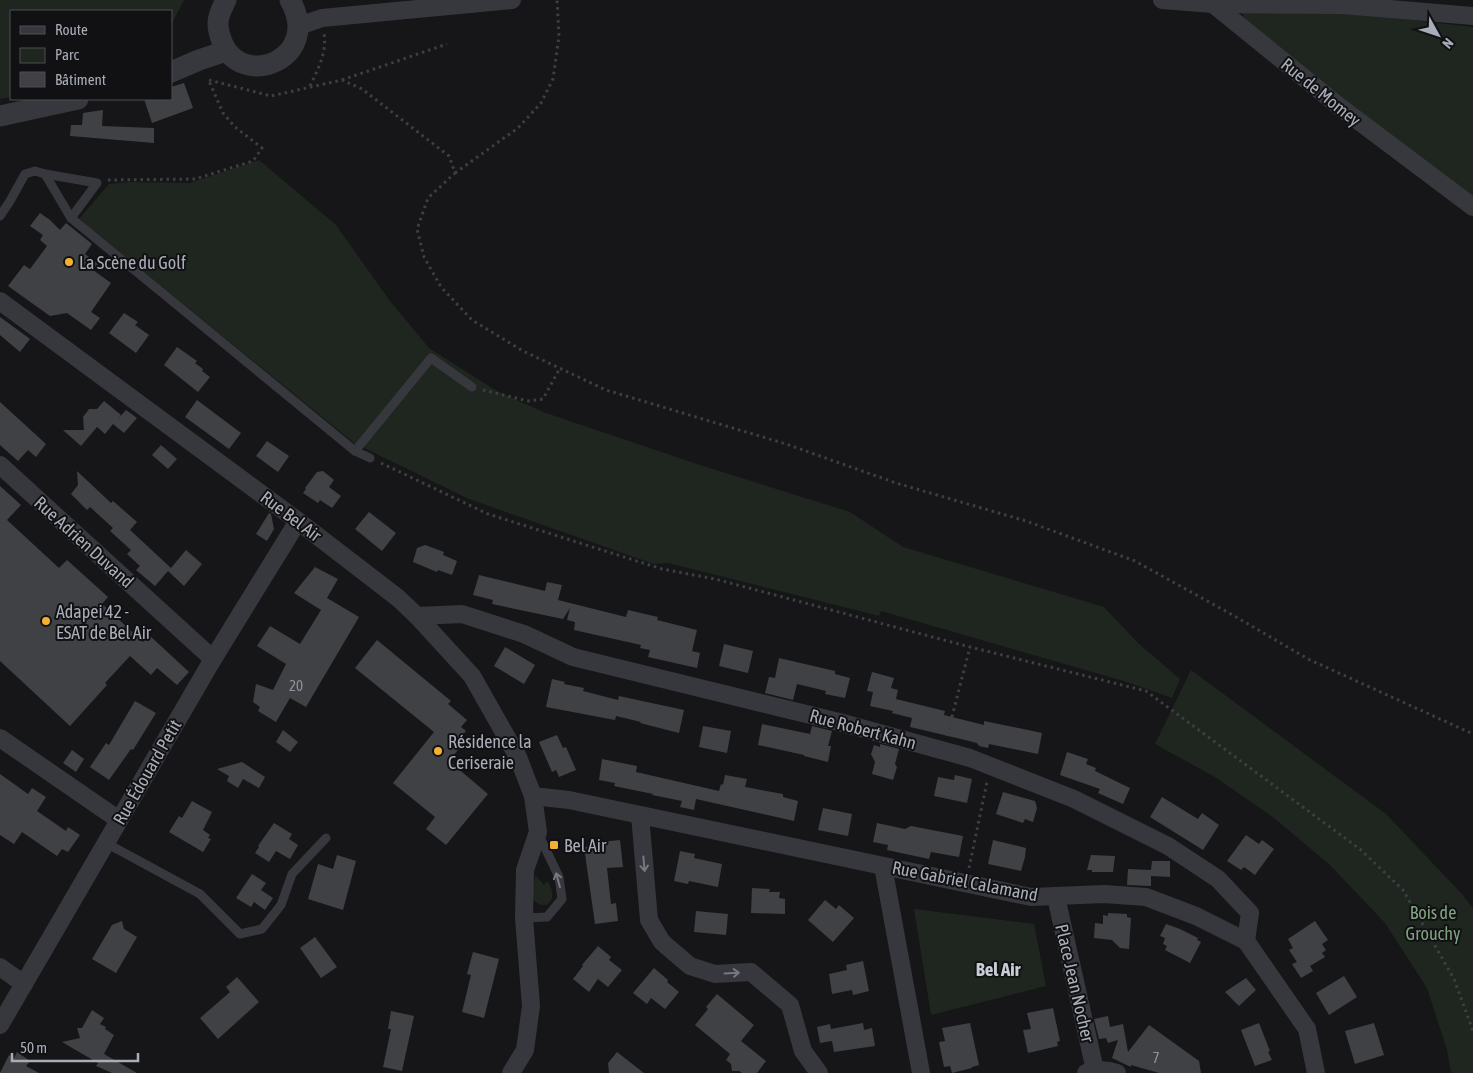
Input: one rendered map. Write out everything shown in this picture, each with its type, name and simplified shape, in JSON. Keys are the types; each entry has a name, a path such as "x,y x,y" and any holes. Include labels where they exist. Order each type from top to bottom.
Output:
{"street":[{"path":"226,0 219,14 218,32 226,51 241,62 256,66 266,66 277,62 291,50 297,38 299,26 297,12 290,0"},
{"path":"299,26 322,18 512,0"},
{"path":"1162,0 1213,4 1343,6 1473,16"},
{"name":"Rue de Momey","path":"1213,4 1340,107 1473,207"},
{"path":"172,72 226,51"},
{"path":"0,116 73,100"},
{"name":"Rue Bel Air","path":"0,301 298,520 398,598 417,616 472,676 518,757 530,789 538,832"},
{"name":"Rue Adrien Duvand","path":"0,465 213,659"},
{"name":"Rue Édouard Petit","path":"0,1025 213,659 298,520"},
{"name":"Rue Robert Kahn","path":"417,616 462,614 524,634 573,658 840,722 970,758 1074,799 1168,846 1218,879 1250,913 1246,942"},
{"path":"0,738 119,820"},
{"name":"Rue Gabriel Calamand","path":"530,789 569,800 1031,897 1104,894 1146,897 1196,916 1246,942 1307,1029 1316,1073"},
{"path":"640,815 649,920 662,942 690,966 715,974 751,972 790,1005 804,1051 819,1073"},
{"path":"511,1073 525,1050 531,1006 524,918 525,870 538,832"},
{"name":"Rue Gabriel Calamand","path":"883,866 920,1073"},
{"name":"Place Jean Nocher","path":"1056,896 1090,1072 1108,1070 1117,1073"},
{"path":"0,968 24,984"}],"lane":[{"path":"0,216 25,174 35,171 97,183 71,218"},
{"path":"45,174 71,218 355,451 370,458"},
{"path":"355,451 431,358 472,387"},
{"path":"524,918 547,917 562,899 559,877 538,832"},
{"path":"106,843 200,894 240,934 262,929 281,905 292,874 326,838"}],"path":[{"path":"558,0 559,36 553,78 541,103 518,128 455,173 428,198 417,229 424,257 441,287 472,320 523,351 606,390 786,444 896,483 1026,521 1136,561 1308,659 1473,734"},
{"path":"309,87 322,60 325,41 322,18"},
{"path":"97,183 110,179 195,179 253,161 262,148 222,113 209,80 271,96 342,80 447,44"},
{"path":"342,80 362,89 449,156 455,173"},
{"path":"472,387 528,401 543,399 560,368"},
{"path":"370,458 488,514 662,569 715,579 1146,692 1361,850 1403,890 1454,979 1473,1031"},
{"path":"943,751 970,647"},
{"path":"965,883 990,766"}],"green space":[{"path":"0,0 184,0 172,23 172,10 10,10 10,97 0,99"},
{"path":"1269,4 1473,27 1473,199 1255,31 1239,10"},
{"path":"259,160 336,225 390,301 429,348 495,390 543,412 697,464 850,512 903,547 1104,607 1138,643 1180,679 1172,698 1127,682 881,611 879,616 668,563 654,564 469,499 354,443 79,219 109,184 128,182 190,183"},
{"name":"Bois de Grouchy","path":"1191,670 1386,814 1473,908 1473,1073 1451,1073 1447,1050 1427,988 1385,923 1330,865 1274,818 1215,777 1155,744"},
{"path":"536,876 544,885 547,881 551,887 552,898 547,904 538,904 533,900"},
{"path":"914,909 1034,924 1046,986 931,1015"}],"building":[{"path":"184,83 193,108 152,123 144,100 172,100 172,87"},
{"path":"103,110 102,126 154,128 154,143 70,136 71,125 82,125 83,113"},
{"path":"40,213 60,230 66,223 92,244 85,254 98,264 93,270 111,283 91,312 100,318 91,330 67,313 50,316 8,286 24,265 30,269 47,246 40,240 43,235 30,226"},
{"path":"124,313 138,322 135,325 149,335 136,353 109,333"},
{"path":"0,317 30,339 20,352 0,335"},
{"path":"177,347 197,361 195,363 210,377 198,392 164,365"},
{"path":"197,400 241,433 229,449 185,417"},
{"path":"104,401 121,415 117,420 126,410 137,418 124,433 113,424 105,434 97,427 81,446 63,430 84,430 83,417 89,409 97,409"},
{"path":"0,402 46,444 36,457 28,450 18,461 0,445"},
{"path":"267,441 289,456 278,472 256,456"},
{"path":"161,445 177,459 168,469 152,455"},
{"path":"77,471 111,503 113,501 137,522 130,530 171,568 186,550 202,564 184,586 168,571 155,586 136,570 140,566 127,554 131,550 110,531 113,528 90,507 87,510 71,494 78,485"},
{"path":"323,471 334,480 329,487 341,496 332,508 320,500 318,503 303,493 317,472"},
{"name":"Adapei 42 - ESAT de Bel Air","path":"0,486 21,505 7,520 59,568 67,560 108,597 102,604 143,642 149,635 189,672 177,685 157,668 151,675 130,656 70,726 0,661"},
{"path":"369,512 396,533 382,551 355,529"},
{"path":"269,513 271,514 274,529 267,541 256,534"},
{"path":"425,545 444,552 443,555 457,561 452,575 438,570 437,572 413,562 417,548"},
{"path":"315,567 338,579 327,598 359,617 306,707 290,698 276,722 258,711 260,707 253,702 256,684 273,690 286,664 257,646 270,626 300,644 321,610 294,593"},
{"path":"479,575 545,591 547,582 562,585 558,600 626,617 628,610 658,617 657,620 697,630 692,651 700,653 697,668 648,657 650,650 640,648 641,645 574,630 575,622 567,620 570,608 563,619 492,604 493,600 473,595"},
{"name":"Résidence la Ceriseraie","path":"377,640 451,701 448,704 467,720 461,727 466,731 461,737 466,740 449,761 488,794 446,845 426,829 435,817 393,783 434,732 355,668"},
{"path":"724,644 753,651 748,673 719,666"},
{"path":"505,647 535,665 524,684 494,666"},
{"path":"779,658 835,671 835,674 850,678 845,698 825,694 826,691 797,684 793,700 765,693 769,677 775,678"},
{"path":"872,672 894,678 891,688 898,690 896,699 945,711 944,715 984,725 984,721 1042,733 1038,754 989,744 988,748 979,746 977,743 910,727 912,718 892,713 893,711 870,706 873,692 867,691"},
{"path":"552,679 565,682 564,684 584,688 583,691 618,700 619,696 684,710 679,733 616,716 615,720 546,707"},
{"path":"135,701 156,713 133,750 131,749 109,780 90,767 106,743 109,745"},
{"path":"762,724 810,734 812,726 832,731 828,746 831,746 828,762 758,745"},
{"path":"703,726 731,731 727,753 699,747"},
{"path":"283,730 298,742 290,752 276,742"},
{"path":"557,735 563,748 566,747 576,770 559,777 556,770 552,772 539,742"},
{"path":"880,744 899,749 893,780 872,774 875,762 871,754 874,745 880,747"},
{"path":"72,750 84,759 76,772 63,763"},
{"path":"1067,752 1088,759 1086,764 1096,768 1095,771 1130,788 1123,804 1098,793 1100,789 1060,775"},
{"path":"602,759 637,766 636,772 719,791 721,784 723,785 725,775 747,779 745,787 783,794 783,797 798,801 794,821 696,799 694,810 680,807 682,801 614,786 615,783 599,780"},
{"path":"242,762 265,777 259,788 243,779 238,788 227,781 229,776 217,769"},
{"path":"0,774 28,794 32,788 46,797 37,811 66,831 68,827 80,835 68,852 62,849 57,856 22,832 14,844 0,835"},
{"path":"955,775 972,779 967,803 934,796 938,777 954,780"},
{"path":"1003,792 1035,801 1037,808 1033,822 1025,819 1023,823 996,814"},
{"path":"1162,797 1198,819 1202,813 1219,825 1203,850 1150,817"},
{"path":"192,801 212,812 203,830 210,835 208,838 211,839 203,852 169,832 179,816 182,818"},
{"path":"823,808 852,814 848,836 818,830"},
{"path":"274,823 292,834 289,839 298,845 290,859 276,851 269,862 255,853"},
{"path":"877,823 905,829 911,826 963,836 959,857 931,852 929,859 887,850 888,845 873,842"},
{"path":"1246,835 1259,844 1262,840 1274,849 1255,875 1244,867 1241,870 1227,861"},
{"path":"620,840 623,867 607,868 611,904 616,903 618,921 595,924 584,847 600,845 600,842"},
{"path":"993,840 1026,848 1021,871 988,864"},
{"path":"680,851 695,854 694,858 722,864 718,887 689,881 688,884 674,881"},
{"path":"337,855 356,861 343,910 308,899 318,864 333,869"},
{"path":"1091,855 1115,856 1113,872 1092,872 1092,870 1087,870"},
{"path":"1152,861 1170,861 1170,877 1151,876 1151,886 1127,885 1128,869 1151,870"},
{"path":"252,874 266,883 261,890 273,898 265,910 254,902 251,907 236,898"},
{"path":"752,888 770,889 769,892 780,892 779,898 785,899 785,914 751,913"},
{"path":"825,900 836,909 839,905 854,918 833,942 808,920"},
{"path":"696,911 728,914 726,935 694,932"},
{"path":"1108,913 1127,914 1127,917 1131,918 1129,949 1120,948 1112,940 1094,938 1095,923 1103,924 1103,915 1108,916"},
{"path":"122,921 124,929 137,937 116,973 92,959 112,925"},
{"path":"1315,921 1328,940 1322,944 1326,950 1322,953 1325,957 1310,966 1313,971 1301,978 1292,964 1297,962 1289,950 1293,948 1288,939"},
{"path":"1166,924 1198,938 1197,940 1201,942 1190,963 1165,950 1167,946 1163,944 1165,938 1160,936"},
{"path":"315,937 337,967 321,978 300,948"},
{"path":"598,946 611,957 609,960 622,970 608,987 598,979 589,992 573,979"},
{"path":"473,952 499,959 484,1018 462,1012 471,975 467,974"},
{"path":"863,961 869,991 853,995 852,990 832,994 829,974 847,970 846,965"},
{"path":"654,968 679,992 665,1009 651,998 647,1004 633,993"},
{"path":"1344,976 1357,997 1329,1015 1316,993"},
{"path":"237,977 259,1002 218,1039 200,1018 230,992 226,987"},
{"path":"1246,978 1256,990 1239,1006 1225,992"},
{"path":"717,994 754,1025 741,1041 766,1061 757,1073 732,1071 731,1064 726,1060 730,1054 695,1025"},
{"path":"1053,1008 1060,1041 1057,1042 1058,1046 1028,1053 1023,1030 1031,1029 1027,1013"},
{"path":"92,1010 104,1018 100,1024 114,1035 104,1054 137,1073 112,1073 96,1066 98,1063 62,1042 80,1038 77,1028 82,1028"},
{"path":"391,1011 414,1016 402,1071 383,1067 391,1029 388,1029"},
{"path":"1108,1016 1110,1027 1123,1024 1128,1052 1149,1025 1199,1061 1201,1073 1159,1073 1131,1065 1131,1067 1112,1058 1118,1040 1108,1043 1106,1038 1099,1039 1094,1019"},
{"path":"863,1023 864,1030 872,1028 875,1046 834,1052 832,1041 820,1043 817,1027 830,1024 831,1029"},
{"path":"970,1023 979,1065 952,1073 950,1066 944,1067 939,1042 945,1041 942,1028"},
{"path":"1259,1023 1272,1060 1255,1066 1241,1030"},
{"path":"1374,1023 1384,1055 1355,1064 1345,1031"},
{"path":"17,1052 30,1061 26,1066 39,1073 0,1073 9,1055 14,1058"},
{"path":"617,1052 644,1073 609,1073 608,1063"}],"place":[{"name":"La Scène du Golf","path":"69,262"},
{"name":"Adapei 42 - ESAT de Bel Air","path":"46,621"},
{"name":"Résidence la Ceriseraie","path":"438,751"},
{"name":"Bel Air","path":"554,845"}],"district":[{"name":"Bel Air","path":"998,969"}]}
